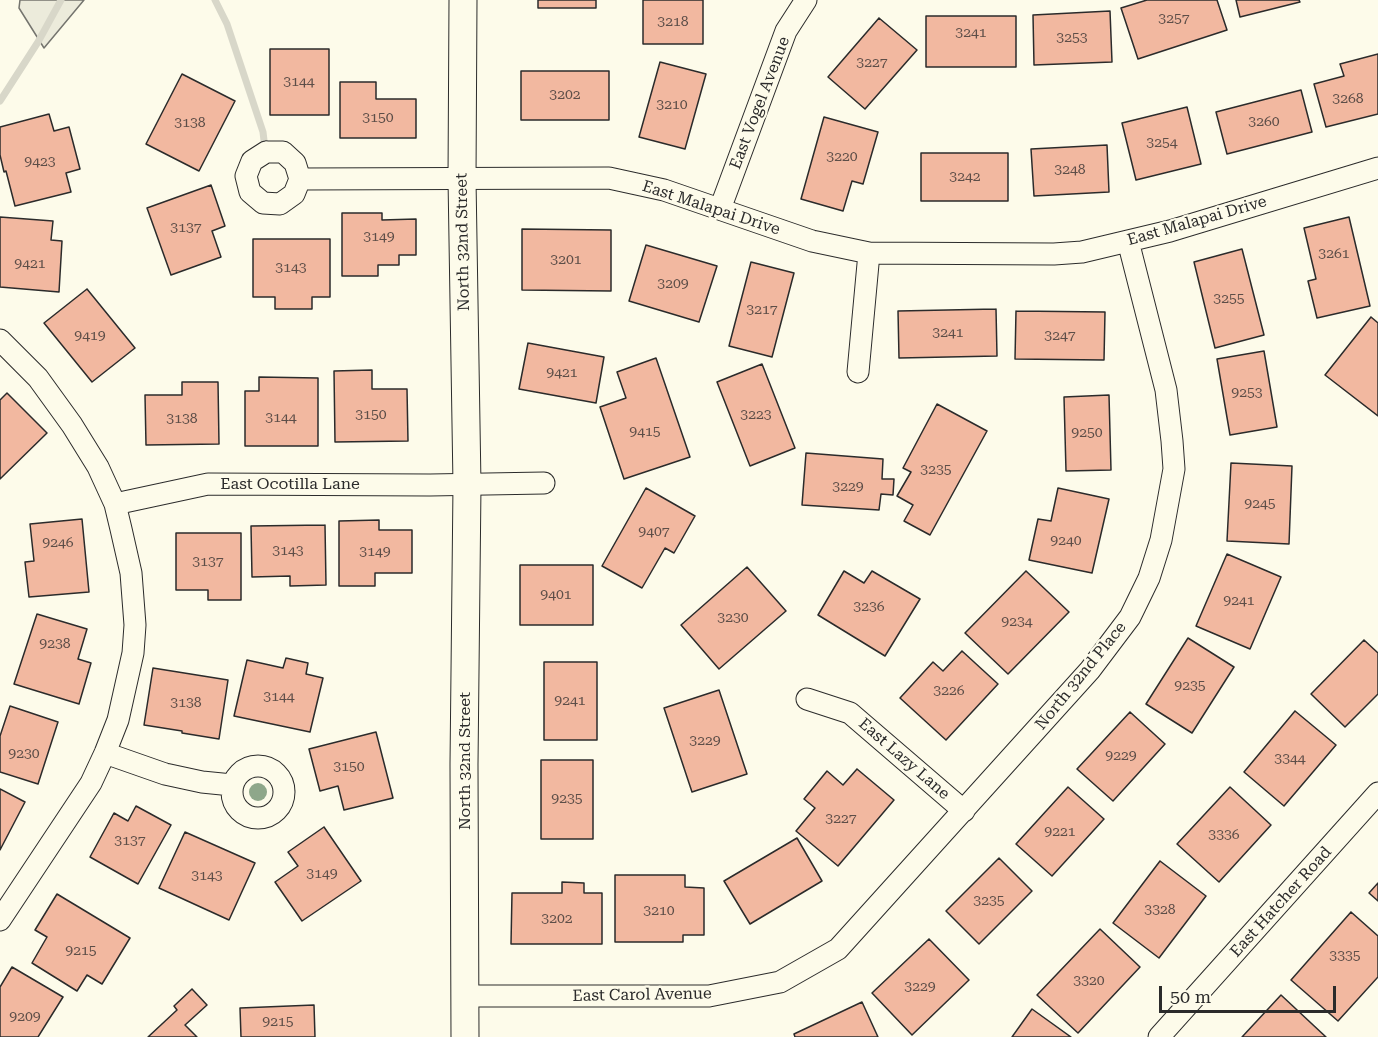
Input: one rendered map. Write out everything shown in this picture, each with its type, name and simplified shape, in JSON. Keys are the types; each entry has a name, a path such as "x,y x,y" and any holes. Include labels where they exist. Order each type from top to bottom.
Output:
{"street":[{"name":"North 32nd Street","path":"462,0 462,179 467,485 464,764 465,1037"},
{"name":"East Vogel Avenue","path":"720,209 786,31 806,0"},
{"name":"East Malapai Drive","path":"300,179 609,178 664,190 812,241 869,253 1054,254 1082,252 1170,231 1378,168"},
{"name":"North 32nd Place","path":"964,811 1090,670 1130,616 1149,578 1161,540 1174,469 1172,441 1166,390 1128,241"},
{"path":"858,372 869,253"},
{"path":"0,920 91,783 105,753 118,720 133,653 135,625 131,573 115,504 98,467 72,425 38,378 1,343"},
{"path":"467,485 544,483"},
{"name":"East Ocotilla Lane","path":"115,504 208,484 467,485"},
{"name":"East Lazy Lane","path":"807,699 850,713 964,811"},
{"path":"105,753 165,774 202,782 232,785"},
{"name":"East Hatcher Road","path":"1159,1037 1378,793"},
{"name":"East Carol Avenue","path":"465,996 709,996 780,982 838,950 964,811"}],"shaded area":[{"path":"20,0 84,0 44,48 19,8"}],"building":[{"path":"538,0 596,0 596,8 538,8"},
{"path":"643,0 703,0 703,44 643,44"},
{"path":"1147,0 1217,0 1227,30 1138,59 1121,8"},
{"path":"1236,0 1299,0 1300,2 1240,17"},
{"path":"1110,11 1112,62 1034,65 1033,15"},
{"path":"926,16 1016,16 1016,67 926,67"},
{"path":"879,18 917,50 865,109 828,77"},
{"path":"270,49 329,49 329,115 270,115"},
{"path":"1378,54 1378,114 1326,127 1314,84 1344,76 1340,64"},
{"path":"660,62 706,74 685,149 639,137"},
{"path":"521,71 609,71 609,120 521,120"},
{"path":"182,74 235,101 199,171 146,144"},
{"path":"340,82 376,82 376,99 416,99 416,138 340,138"},
{"path":"1301,90 1312,132 1227,154 1216,112"},
{"path":"1187,107 1201,164 1136,180 1122,123"},
{"path":"49,114 54,131 69,127 80,169 66,173 71,192 15,206 0,155 0,127"},
{"path":"824,117 878,132 863,184 852,181 843,211 801,199"},
{"path":"1107,145 1109,192 1034,196 1031,149"},
{"path":"921,153 1008,153 1008,201 921,201"},
{"path":"211,185 225,226 212,231 221,257 171,275 147,208"},
{"path":"342,213 382,213 382,220 416,219 416,255 399,255 399,265 378,265 378,276 342,276"},
{"path":"0,217 53,221 51,240 62,241 59,292 0,287"},
{"path":"1349,217 1370,306 1317,318 1308,281 1316,279 1304,228"},
{"path":"522,229 611,230 611,291 522,290"},
{"path":"253,239 330,239 330,297 312,297 312,309 275,309 275,297 253,297"},
{"path":"646,245 717,266 699,322 629,301"},
{"path":"1242,249 1264,335 1215,348 1194,262"},
{"path":"751,262 794,273 772,357 729,346"},
{"path":"87,289 135,348 92,382 44,323"},
{"path":"996,309 997,356 899,358 898,311"},
{"path":"1016,311 1105,312 1104,360 1015,359"},
{"path":"1371,317 1378,323 1378,416 1325,375"},
{"path":"528,343 604,357 596,403 519,389"},
{"path":"1264,351 1277,427 1230,435 1217,359"},
{"path":"656,358 690,457 624,479 600,407 626,398 617,372"},
{"path":"762,364 795,448 750,466 717,382"},
{"path":"372,370 372,389 407,389 408,441 335,442 334,371"},
{"path":"259,377 318,378 318,446 245,446 245,391 259,391"},
{"path":"182,382 218,382 219,444 146,445 145,395 182,395"},
{"path":"7,393 47,433 0,479 0,400"},
{"path":"1109,395 1111,470 1066,471 1064,397"},
{"path":"937,404 987,431 930,535 904,521 913,505 897,496 911,472 903,468"},
{"path":"806,453 883,459 882,479 894,479 893,495 881,494 879,510 802,505"},
{"path":"1231,463 1292,466 1289,544 1227,541"},
{"path":"646,488 695,516 674,553 665,548 642,588 602,566"},
{"path":"1058,488 1109,499 1092,573 1029,560 1038,519 1051,521"},
{"path":"82,519 89,592 29,597 25,562 34,561 30,524"},
{"path":"379,520 379,530 412,530 412,573 375,573 375,586 339,586 339,521"},
{"path":"325,525 326,585 290,586 290,576 252,577 251,526"},
{"path":"176,533 241,533 241,600 208,600 208,590 176,590"},
{"path":"1227,554 1281,577 1250,649 1196,626"},
{"path":"520,565 593,565 593,625 520,625"},
{"path":"747,567 786,611 719,669 681,625"},
{"path":"844,571 864,583 872,571 920,599 885,656 818,615"},
{"path":"1026,571 1069,612 1008,674 965,633"},
{"path":"37,614 87,629 78,659 91,663 79,704 14,684"},
{"path":"1188,638 1234,667 1192,733 1146,704"},
{"path":"1364,640 1378,653 1378,694 1345,727 1311,694"},
{"path":"962,651 998,684 946,740 900,698 933,662 943,671"},
{"path":"286,658 308,663 306,674 323,678 310,732 234,716 247,660 283,668"},
{"path":"544,662 597,662 597,740 544,740"},
{"path":"153,668 228,680 219,739 144,725"},
{"path":"719,690 747,774 692,792 664,708"},
{"path":"10,706 58,722 38,784 0,772 0,736"},
{"path":"1295,711 1336,745 1284,806 1244,772"},
{"path":"1130,712 1165,744 1113,801 1077,769"},
{"path":"376,732 393,798 344,810 338,786 320,791 309,749"},
{"path":"541,760 593,760 593,839 541,839"},
{"path":"857,769 894,800 838,866 796,831 815,808 804,799 827,771 843,785"},
{"path":"1068,787 1104,819 1052,876 1016,844"},
{"path":"1230,787 1271,825 1219,882 1177,844"},
{"path":"0,789 25,802 0,850"},
{"path":"136,806 171,825 138,884 90,857 114,813 128,821"},
{"path":"324,827 361,881 302,921 275,882 298,866 288,852"},
{"path":"185,832 255,863 229,920 159,888"},
{"path":"797,838 822,881 750,924 724,881"},
{"path":"999,858 1032,891 979,944 946,911"},
{"path":"1160,861 1206,896 1159,958 1113,923"},
{"path":"615,875 685,875 685,887 704,888 704,935 683,935 683,942 615,942"},
{"path":"562,882 584,883 584,893 602,893 602,944 511,944 512,893 562,893"},
{"path":"1378,883 1378,901 1369,893"},
{"path":"57,894 130,938 102,984 87,975 77,991 32,963 47,937 35,930"},
{"path":"1351,912 1378,936 1378,977 1338,1021 1291,980"},
{"path":"1100,929 1140,967 1078,1033 1037,995"},
{"path":"929,939 969,980 912,1035 872,993"},
{"path":"12,967 63,997 38,1037 0,1037 0,987"},
{"path":"192,989 207,1005 185,1025 197,1037 148,1037 177,1010 174,1006"},
{"path":"1281,995 1326,1037 1242,1037"},
{"path":"862,1002 878,1037 795,1037 794,1034"},
{"path":"314,1005 315,1037 241,1037 240,1008"},
{"path":"1032,1009 1071,1037 1012,1037"}],"waterway":[{"path":"0,101 38,42 61,0"},
{"path":"215,0 227,24 263,132 265,149"}]}
